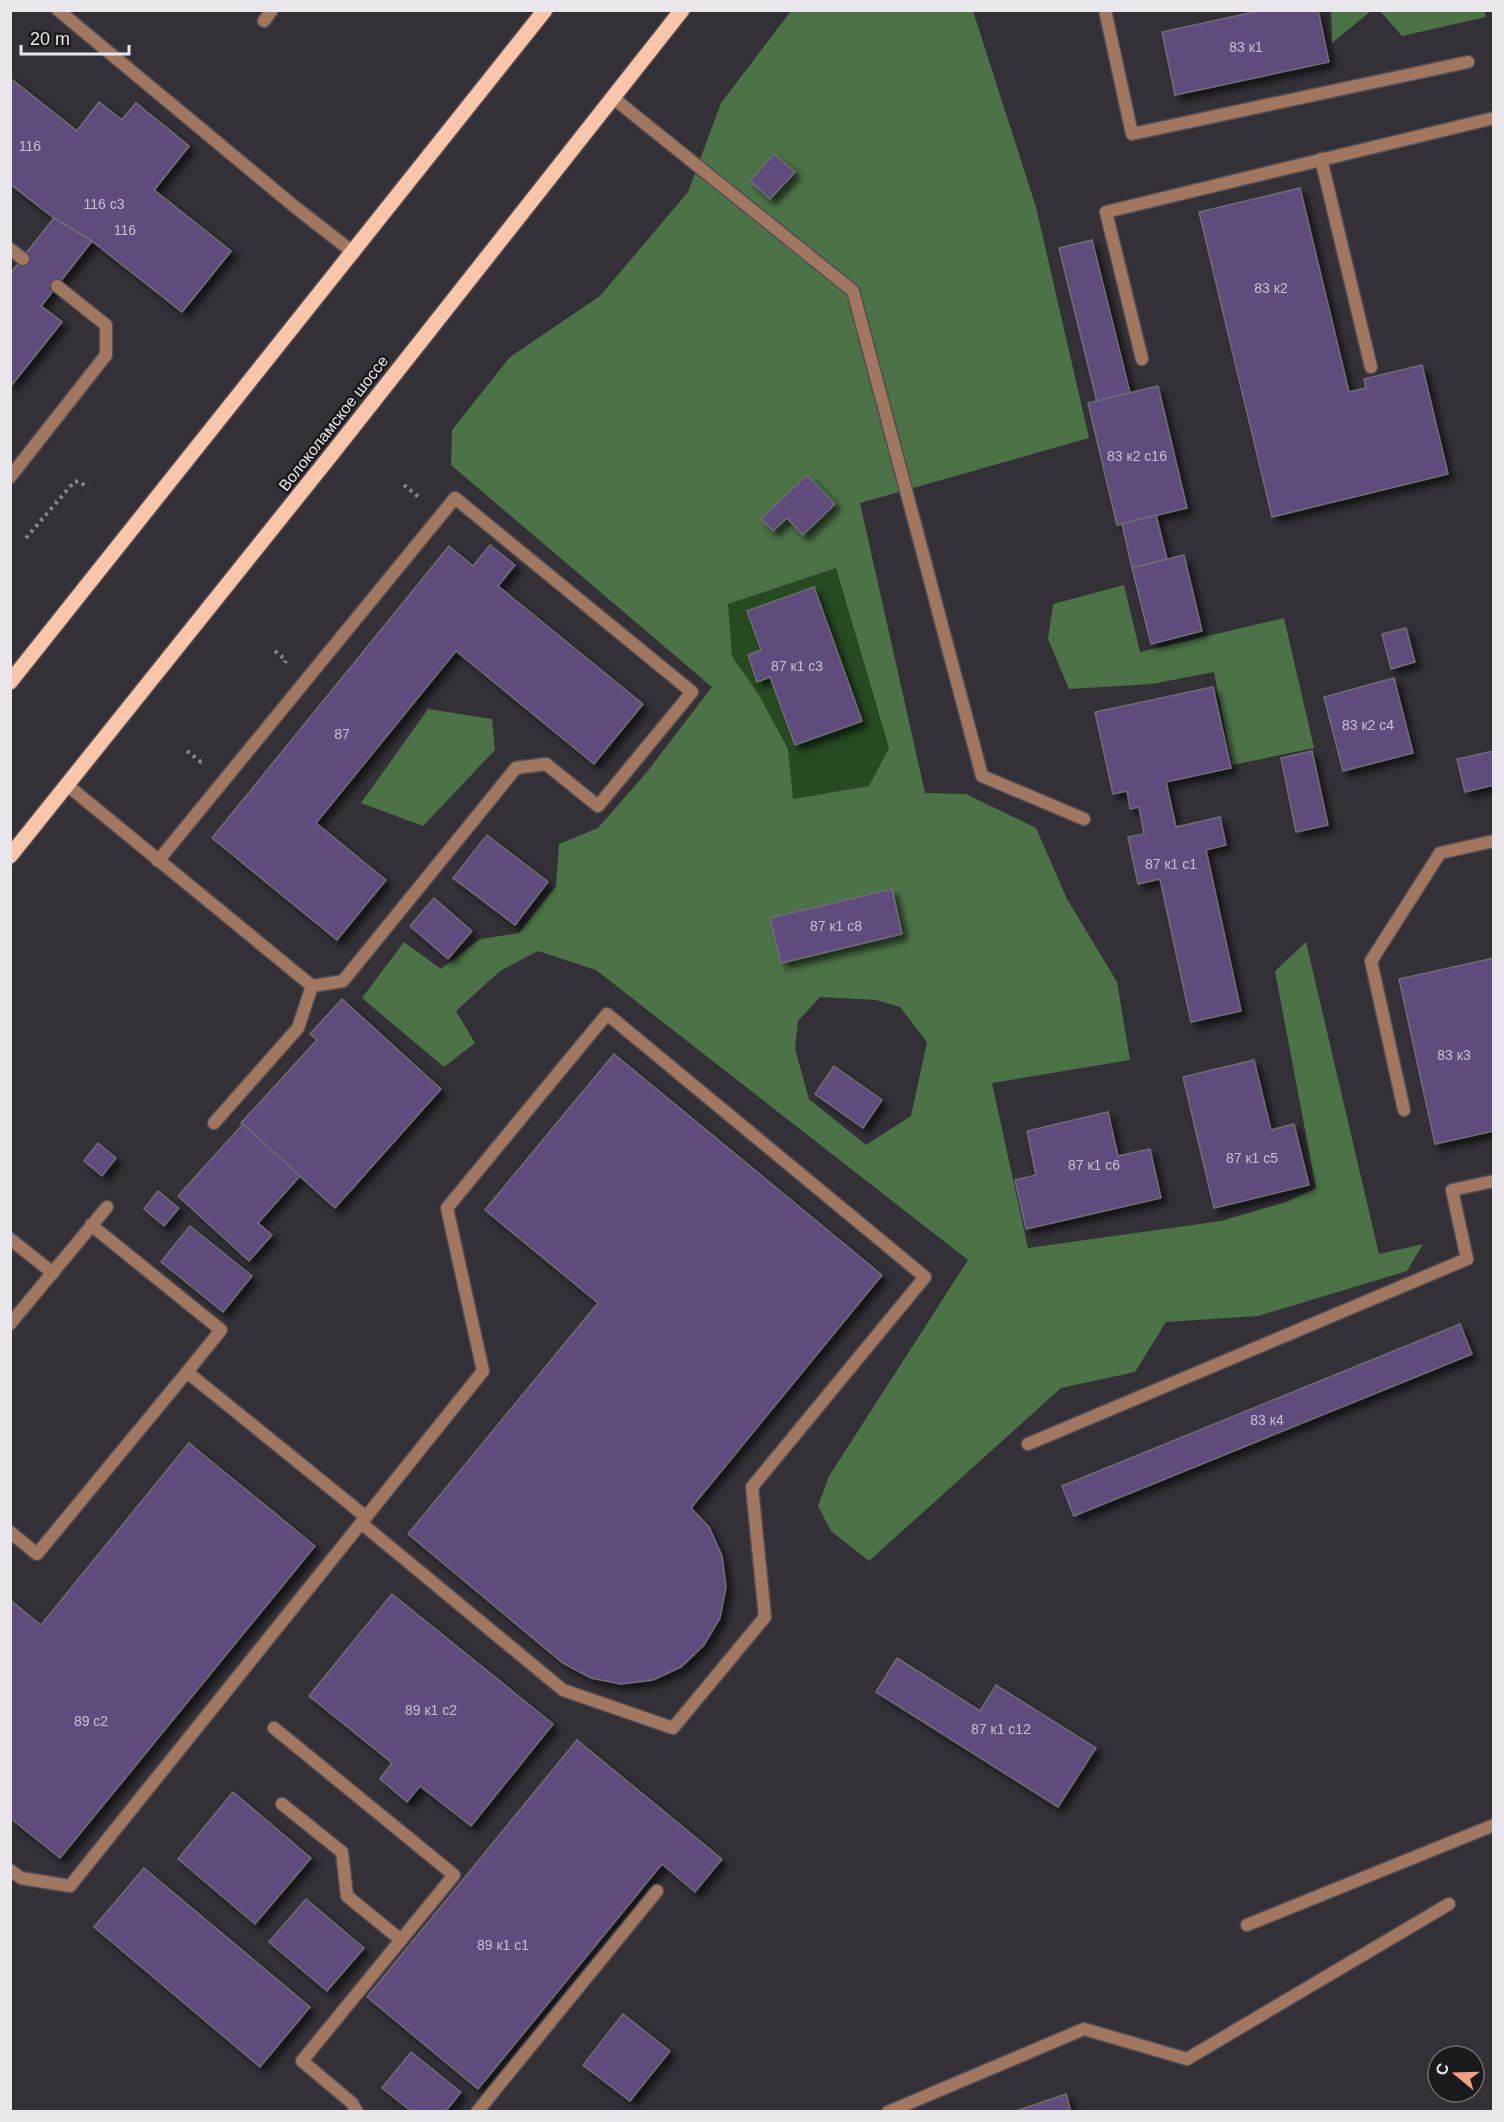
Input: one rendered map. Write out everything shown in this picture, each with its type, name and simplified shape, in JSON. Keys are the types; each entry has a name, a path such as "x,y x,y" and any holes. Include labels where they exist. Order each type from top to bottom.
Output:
{"main road":[{"path":"10,682 354,253 545,10"},
{"name":"Волоколамское шоссе","path":"10,856 331,455 682,10"}],"lane":[{"path":"58,10 295,207 354,253"},
{"path":"264,21 273,10"},
{"path":"1105,10 1132,134 1468,62"},
{"path":"612,97 853,291 982,776 1084,819"},
{"path":"1142,359 1107,212 1494,118"},
{"path":"1321,159 1371,367"},
{"path":"10,249 23,258"},
{"path":"10,477 106,355 106,325 57,286"},
{"path":"67,785 158,861 312,986 343,981 516,768 546,764 598,806 692,692 455,498 158,861"},
{"path":"1404,1110 1371,961 1440,853 1494,841"},
{"path":"214,1123 298,1028 312,986"},
{"path":"10,1870 21,1878 70,1886 363,1520 483,1371 447,1208 607,1014 925,1277 752,1487 765,1617 673,1728 563,1690 363,1520 187,1372"},
{"path":"1028,1444 1467,1259 1452,1190 1494,1181"},
{"path":"10,1324 106,1208"},
{"path":"10,1532 37,1554 221,1330 92,1225"},
{"path":"10,1239 53,1273"},
{"path":"274,1728 454,1875 302,2061 352,2103 357,2112"},
{"path":"282,1804 342,1852 346,1896 401,1940"},
{"path":"1247,1925 1494,1825"},
{"path":"477,2112 657,1891"},
{"path":"888,2112 1084,2029 1187,2059 1449,1904"}],"path":[{"path":"26,538 74,482 79,480 88,488"},
{"path":"275,651 286,660 281,668"},
{"path":"187,751 201,762 208,756"}],"green space":[{"path":"1331,10 1371,11 1332,43"},
{"path":"791,11 973,11 1036,207 1089,438 860,503 925,793 966,794 1036,828 1067,899 1117,982 1130,1060 992,1083 1028,1248 1221,1221 1286,1202 1316,1188 1275,971 1306,942 1379,1254 1423,1244 1407,1271 1258,1316 1166,1322 1135,1372 1061,1388 869,1561 831,1531 818,1506 829,1476 968,1260 596,970 538,951 500,971 456,1011 475,1043 444,1067 362,998 404,942 441,969 480,939 519,933 556,886 559,844 598,828 646,773 712,687 451,465 452,430 510,357 600,296 688,192 721,103","holes":["836,568 889,748 869,786 793,799 788,749 760,697 732,656 728,604","820,997 876,1000 900,1007 927,1042 911,1116 866,1145 809,1099 795,1049 798,1021"]},
{"path":"1380,11 1484,11 1486,17 1402,36"},
{"path":"836,568 889,748 869,786 792,799 788,749 760,697 732,656 728,604"},
{"path":"1124,585 1140,652 1284,618 1314,748 1232,765 1214,672 1152,684 1069,689 1048,639 1053,604"},
{"path":"428,709 492,719 495,750 423,826 361,803"}],"building":[{"path":"1263,10 1318,10 1329,62 1175,95 1162,32"},
{"path":"10,78 77,131 99,102 122,120 136,103 189,146 154,190 231,251 182,312 92,241 41,306 62,322 10,387 10,274 54,218 10,184"},
{"path":"10,78 77,131 99,102 122,120 136,103 189,146 154,190 231,251 182,312 92,241 54,218 10,184"},
{"path":"774,154 795,172 770,199 750,181"},
{"path":"1300,188 1349,392 1366,388 1364,379 1422,365 1448,474 1272,517 1199,212"},
{"path":"54,218 92,241 41,306 62,322 10,387 10,274"},
{"path":"1092,240 1130,393 1097,402 1059,248"},
{"path":"1158,386 1187,508 1117,525 1088,403"},
{"path":"807,475 835,504 803,535 787,518 773,531 761,519"},
{"path":"1156,515 1167,559 1132,568 1122,524"},
{"path":"490,545 515,565 498,586 643,704 594,764 456,651 316,823 386,880 337,940 212,838 449,546 473,566"},
{"path":"1184,555 1202,631 1151,644 1132,568"},
{"path":"814,587 862,721 795,745 770,677 757,682 748,655 761,650 747,611"},
{"path":"1406,628 1415,662 1391,669 1382,634"},
{"path":"1394,678 1413,753 1343,771 1324,697"},
{"path":"1213,687 1231,768 1166,782 1176,827 1220,817 1226,845 1206,850 1241,1011 1191,1022 1160,879 1138,884 1128,837 1144,834 1139,807 1130,809 1127,791 1113,794 1095,712"},
{"path":"1312,751 1328,825 1296,832 1281,758"},
{"path":"1494,751 1494,785 1465,792 1457,759"},
{"path":"487,835 548,882 515,925 453,878"},
{"path":"892,889 902,934 781,963 770,918"},
{"path":"434,898 472,931 448,959 410,926"},
{"path":"1494,958 1494,1131 1435,1144 1399,979"},
{"path":"342,999 441,1089 335,1208 241,1123 317,1040 310,1034"},
{"path":"614,1054 882,1275 691,1508 709,1527 722,1556 726,1587 720,1618 704,1645 681,1667 653,1680 621,1684 591,1678 563,1663 408,1534 598,1303 485,1210"},
{"path":"1254,1060 1271,1130 1294,1124 1309,1185 1214,1208 1183,1077"},
{"path":"834,1066 882,1100 863,1128 815,1094"},
{"path":"1108,1112 1118,1156 1150,1149 1161,1198 1026,1229 1015,1180 1036,1175 1027,1131"},
{"path":"243,1124 300,1176 258,1223 272,1235 249,1261 178,1196"},
{"path":"98,1143 116,1158 102,1176 84,1161"},
{"path":"158,1191 179,1208 164,1226 144,1209"},
{"path":"190,1226 252,1276 223,1312 161,1262"},
{"path":"1460,1324 1472,1354 1074,1516 1062,1486"},
{"path":"189,1443 315,1546 60,1858 10,1818 10,1600 41,1625"},
{"path":"392,1594 553,1724 471,1826 420,1786 407,1802 380,1779 392,1763 309,1696"},
{"path":"897,1658 980,1711 996,1685 1096,1748 1058,1807 876,1692"},
{"path":"577,1740 722,1859 695,1892 662,1864 478,2089 367,1997"},
{"path":"233,1792 311,1858 255,1924 178,1859"},
{"path":"144,1868 310,2007 260,2067 94,1927"},
{"path":"306,1899 364,1948 327,1991 269,1942"},
{"path":"623,2014 670,2051 630,2101 583,2065"},
{"path":"411,2052 461,2092 445,2112 412,2112 382,2088"},
{"path":"1066,2094 1071,2112 1013,2112"}]}
